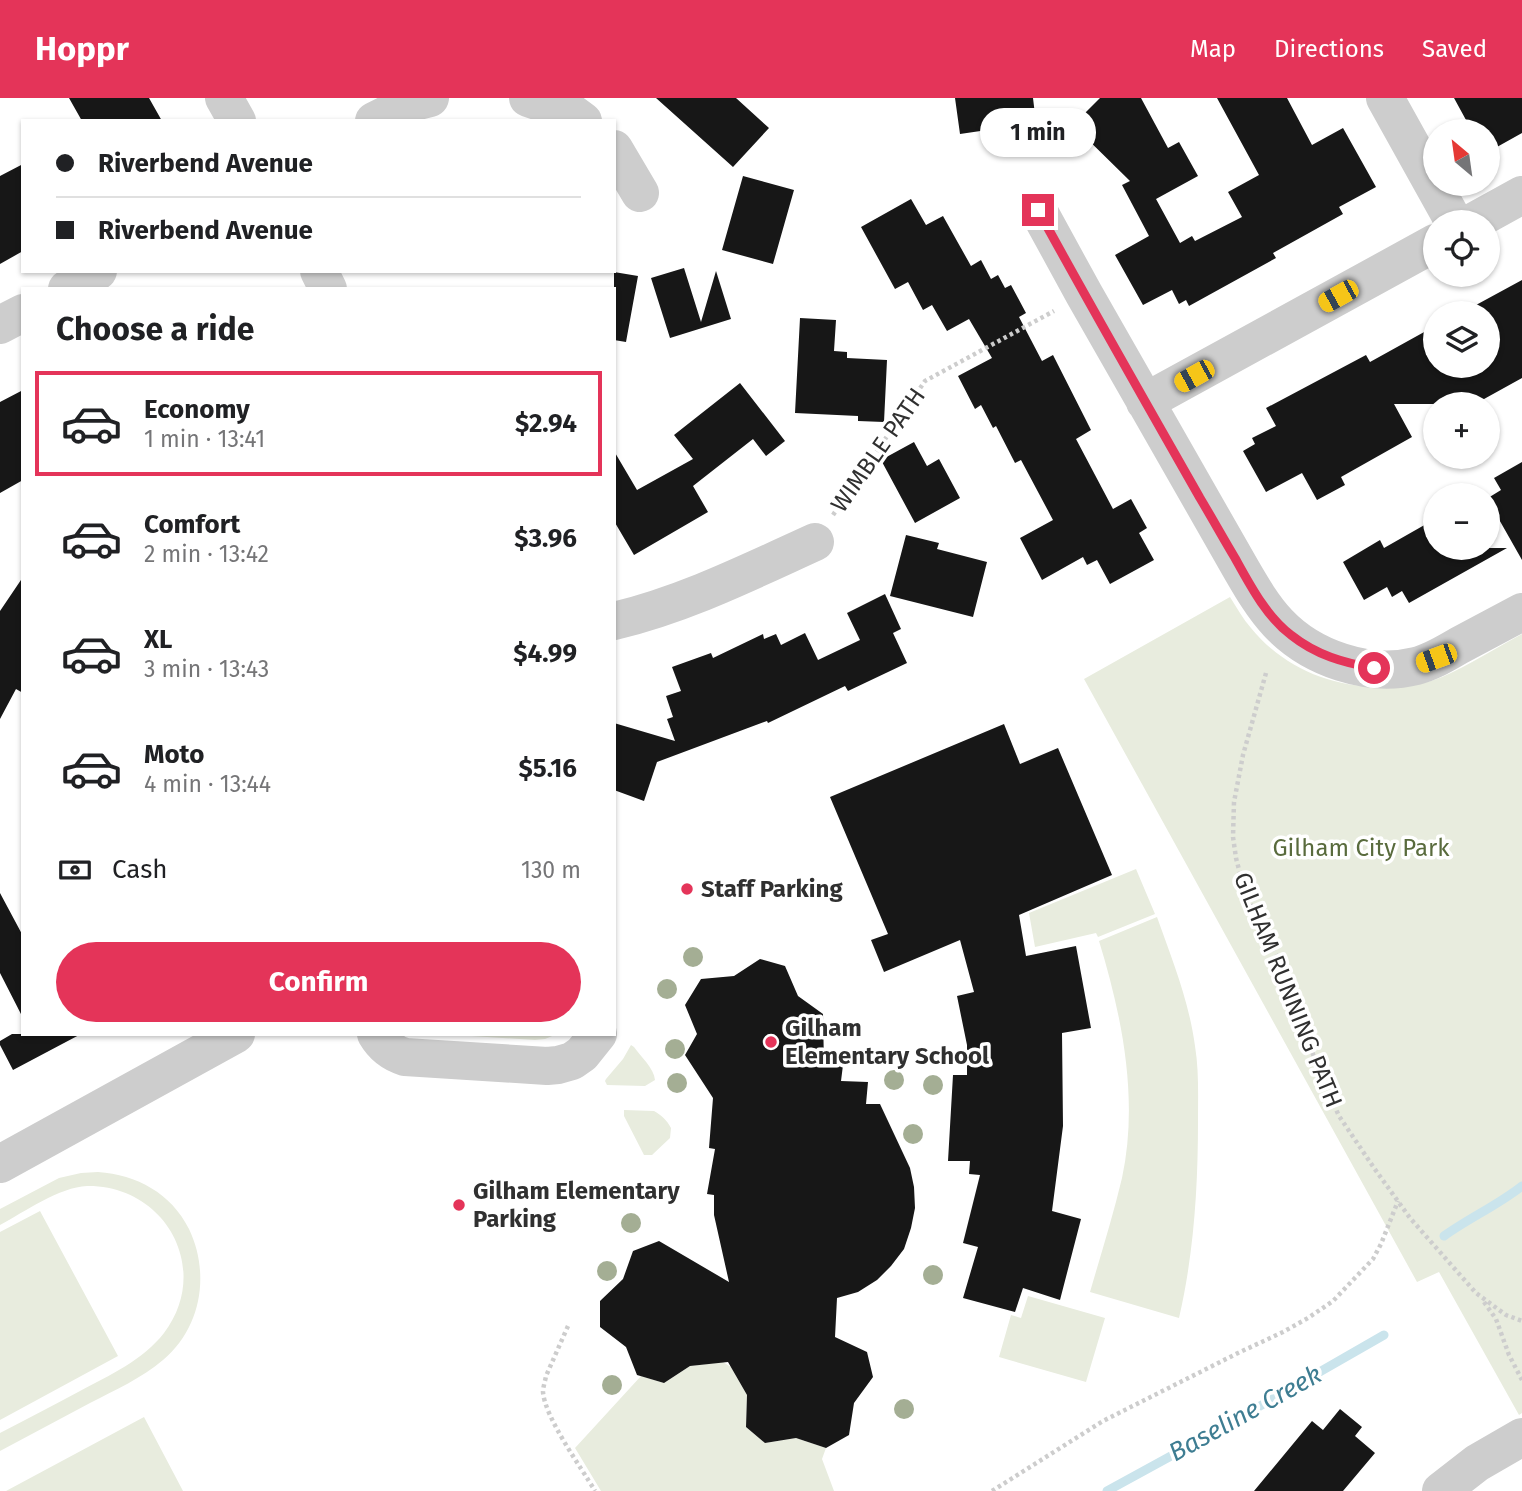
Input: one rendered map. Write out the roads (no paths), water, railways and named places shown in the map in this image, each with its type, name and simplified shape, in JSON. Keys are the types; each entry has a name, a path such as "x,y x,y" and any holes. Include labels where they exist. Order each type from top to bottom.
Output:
{"street":[{"path":"224,98 236,119"},
{"path":"378,119 410,103 430,98"},
{"path":"528,98 572,113 580,119"},
{"path":"1385,98 1447,210"},
{"path":"616,152 640,193"},
{"path":"1495,210 1522,195"},
{"path":"1038,210 1241,569 1262,603 1291,635 1336,661 1393,669 1415,666 1436,658 1522,612"},
{"path":"1145,402 1423,250"},
{"path":"70,287 94,273"},
{"path":"0,325 21,314"},
{"path":"616,620 701,594 815,542"},
{"path":"0,1163 232,1036"},
{"path":"377,1036 386,1048 405,1057 547,1066 572,1061 589,1047 597,1036"},
{"path":"1441,1491 1477,1463 1522,1437"}],"waterway":[{"path":"1444,1236 1522,1186"},
{"name":"Baseline Creek","path":"1107,1491 1384,1335"}],"place":[{"name":"Staff Parking","path":"687,889"},
{"name":"Gilham Elementary School","path":"771,1042"},
{"name":"Gilham Elementary Parking","path":"459,1205"}],"park label":[{"name":"Gilham City Park","path":"1361,848"}]}
